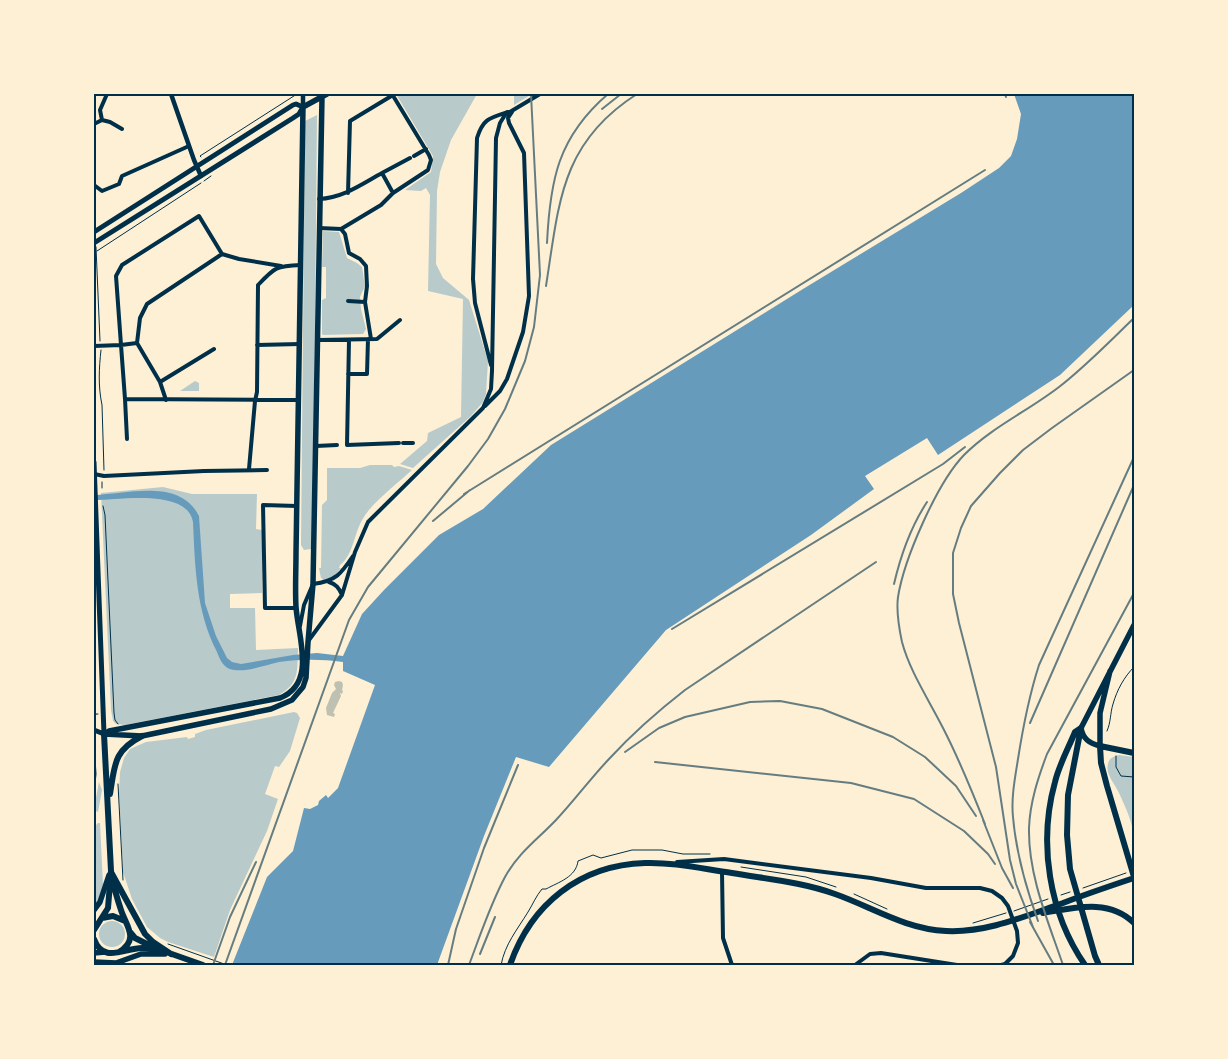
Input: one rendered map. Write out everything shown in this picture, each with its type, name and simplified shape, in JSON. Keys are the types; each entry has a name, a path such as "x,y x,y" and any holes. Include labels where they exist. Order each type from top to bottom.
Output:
{"highway":[{"path":"1081,728 1075,732 1055,782 1049,810 1047,849 1055,900 1075,951 1085,965"},
{"path":"1081,728 1068,795 1070,870 1099,965"},
{"path":"94,930 108,908 111,871 104,734"},
{"path":"108,805 117,759 126,745 142,736"},
{"path":"510,965 519,942 534,918 552,898 590,874 610,867 631,864 664,863 820,889 850,899 899,921 933,930 960,931 998,925 1027,916 1134,878 1101,763 1100,746 1134,752"},
{"path":"111,871 125,921 130,932 140,941 203,965"},
{"path":"111,871 128,905 146,934 153,942 171,954"},
{"path":"1027,916 1089,906 1102,906 1122,913 1134,923"},
{"path":"101,919 113,916 125,921"},
{"path":"118,952 128,944 130,932"},
{"path":"94,939 97,946 105,952 140,948 171,954"}],"main road":[{"path":"94,243 299,114 303,107 324,95"},
{"path":"94,730 104,734 142,736 271,709 292,700 303,687 306,678 306,646 314,584 319,199 324,95"},
{"path":"94,232 293,105 296,104 303,107"},
{"path":"303,107 296,608 306,646"},
{"path":"94,462 104,734"},
{"path":"1110,671 1100,713 1100,746 1091,744 1086,740 1081,728 1110,671 1134,625"},
{"path":"104,734 109,731 280,698 292,691 305,666"},
{"path":"94,910 100,902 111,871"},
{"path":"94,953 105,952"},
{"path":"94,962 116,963 141,954 171,954"}],"street":[{"path":"102,120 100,110 108,94"},
{"path":"171,94 201,176"},
{"path":"303,94 303,107"},
{"path":"319,228 341,229 381,205 393,193 428,170 431,160 426,149 393,94 350,121 348,193"},
{"path":"484,408 491,389 492,370 496,138 500,123 506,115 540,94"},
{"path":"492,370 475,304 473,279 477,138 481,126 489,118 512,110"},
{"path":"306,646 342,595 355,552 368,522 484,408 500,391 507,379 523,332 528,305 524,153 509,123 508,118 512,110"},
{"path":"94,124 102,120 110,122 122,130"},
{"path":"94,185 102,190 118,184 122,176 189,146"},
{"path":"319,199 327,199 348,193 426,149"},
{"path":"382,173 393,193"},
{"path":"127,439 116,276 122,265 199,216 222,254 280,266 301,265"},
{"path":"341,229 350,253 360,259 366,266 367,286 364,302 369,339 367,374 348,374"},
{"path":"166,400 160,382 137,343 140,318 146,304 222,254"},
{"path":"248,469 257,392 258,285 280,266"},
{"path":"348,301 364,302"},
{"path":"318,340 377,339 400,320"},
{"path":"347,445 349,340"},
{"path":"94,346 137,343"},
{"path":"257,345 300,344"},
{"path":"160,382 214,349"},
{"path":"125,399 298,400"},
{"path":"316,446 412,443"},
{"path":"94,474 104,476 248,469 268,470"},
{"path":"296,608 265,608 263,505 297,506"},
{"path":"300,629 304,605 314,584 336,578 344,570 355,552"},
{"path":"327,582 335,584 340,589 342,595"},
{"path":"664,863 724,859 871,878 926,888 980,888 992,891 1002,898 1008,906 1017,930 1018,943 1013,956 1005,964 1001,965"},
{"path":"722,872 721,924 723,938 732,965"},
{"path":"855,965 870,954 881,953 957,965"}],"path":[{"path":"97,251 103,453"},
{"path":"102,506 106,515 115,720"},
{"path":"1106,736 1111,722 1112,706 1121,684 1134,667"},
{"path":"94,720 96,714"},
{"path":"94,743 96,774 94,793"},
{"path":"1118,750 1116,761 1118,771 1121,776 1134,777"},
{"path":"118,784 124,882"},
{"path":"1078,889 1125,874"},
{"path":"1060,895 1069,892"},
{"path":"995,917 1051,898"},
{"path":"168,944 227,965"}],"shaded area":[{"path":"396,94 477,94 451,140 440,172 437,191 436,264 443,278 469,300 488,361 486,394 483,402 471,416 413,468 400,464 427,441 428,433 461,417 463,299 428,291 430,195 426,188 421,191 405,190 431,172 433,156"},
{"path":"514,94 532,94 514,105"},
{"path":"317,115 313,545 311,549 304,550 301,545 305,121"},
{"path":"323,231 339,232 347,258 362,267 365,286 360,297 366,329 363,334 322,334 322,300 326,298 326,267 322,267"},
{"path":"195,381 199,383 199,391 180,391"},
{"path":"370,465 392,465 412,470 368,511 345,561 340,565 339,568 341,568 334,576 324,580 321,578 319,568 321,568 322,505 327,500 327,468 360,468"},
{"path":"163,487 192,494 257,494 256,529 262,530 262,593 230,594 230,608 255,608 256,650 298,648 296,675 291,686 279,695 125,725 116,724 113,721 111,710 101,493"},
{"path":"294,712 300,718 290,751 279,767 275,766 265,794 278,799 267,831 230,910 214,957 160,938 147,927 132,899 123,872 119,794 120,772 124,758 130,749 146,742 187,737 188,739 206,730"},
{"path":"1119,755 1134,757 1134,838 1126,809 1107,768 1109,760"},
{"path":"99,782 102,790 98,812 94,808"},
{"path":"100,823 103,885 100,897 94,907 94,827"},
{"path":"112,921 121,925 125,934 121,943 112,947 103,943 99,934 103,925"}],"water":[{"path":"1014,94 1134,94 1134,305 1060,375 938,455 927,438 865,476 874,489 811,535 666,630 549,767 516,757 484,836 437,965 232,965 267,877 293,851 304,808 310,809 318,805 319,801 326,795 328,798 338,788 375,685 343,671 343,662 335,661 295,660 245,670 228,668 220,658 205,621 196,572 193,522 188,511 179,504 166,500 135,498 94,500 94,495 137,491 166,492 190,504 199,516 205,603 216,636 227,658 232,662 241,664 317,653 343,656 362,614 384,590 439,535 483,509 551,445 999,168 1011,156 1017,139 1021,114"}],"building":[{"path":"335,682 342,682 343,691 342,694 340,693 341,696 333,713 335,714 334,717 327,715 326,708 332,693 336,689"}],"railway":[{"path":"225,965 349,620 368,587 488,439 505,409 525,361 534,327 540,275 531,94"},
{"path":"547,243 548,220 554,180 560,161 578,127 591,110 608,94"},
{"path":"602,109 621,94"},
{"path":"546,286 560,202 567,178 578,155 592,133 612,113 637,94"},
{"path":"464,494 985,170"},
{"path":"985,824 954,751 905,653 897,603 901,581 923,522 943,484 964,455 986,436 1047,396 1069,379 1134,318"},
{"path":"1033,927 1016,884 1010,860 996,767 959,623 953,594 953,553 971,506 1000,473 1023,450 1134,370"},
{"path":"672,629 943,464 965,447"},
{"path":"1038,921 1019,857 1014,830 1013,795 1022,735 1039,665 1134,457"},
{"path":"1030,723 1134,485"},
{"path":"433,521 470,490"},
{"path":"894,584 907,542 927,502"},
{"path":"469,965 495,898 510,868 627,741 655,714 685,690 876,562"},
{"path":"1063,965 1035,880 1030,846 1031,809 1047,754 1134,593"},
{"path":"625,752 659,728 685,717 750,702 780,701 822,709 893,737 925,757 956,786 976,816"},
{"path":"655,762 851,783 914,799 964,831 988,854 995,864"},
{"path":"448,965 456,929 484,848 518,765"},
{"path":"983,820 1002,868 1013,888"},
{"path":"213,965 230,917 256,862"},
{"path":"480,954 495,917"},
{"path":"1030,922 1054,965"}]}
